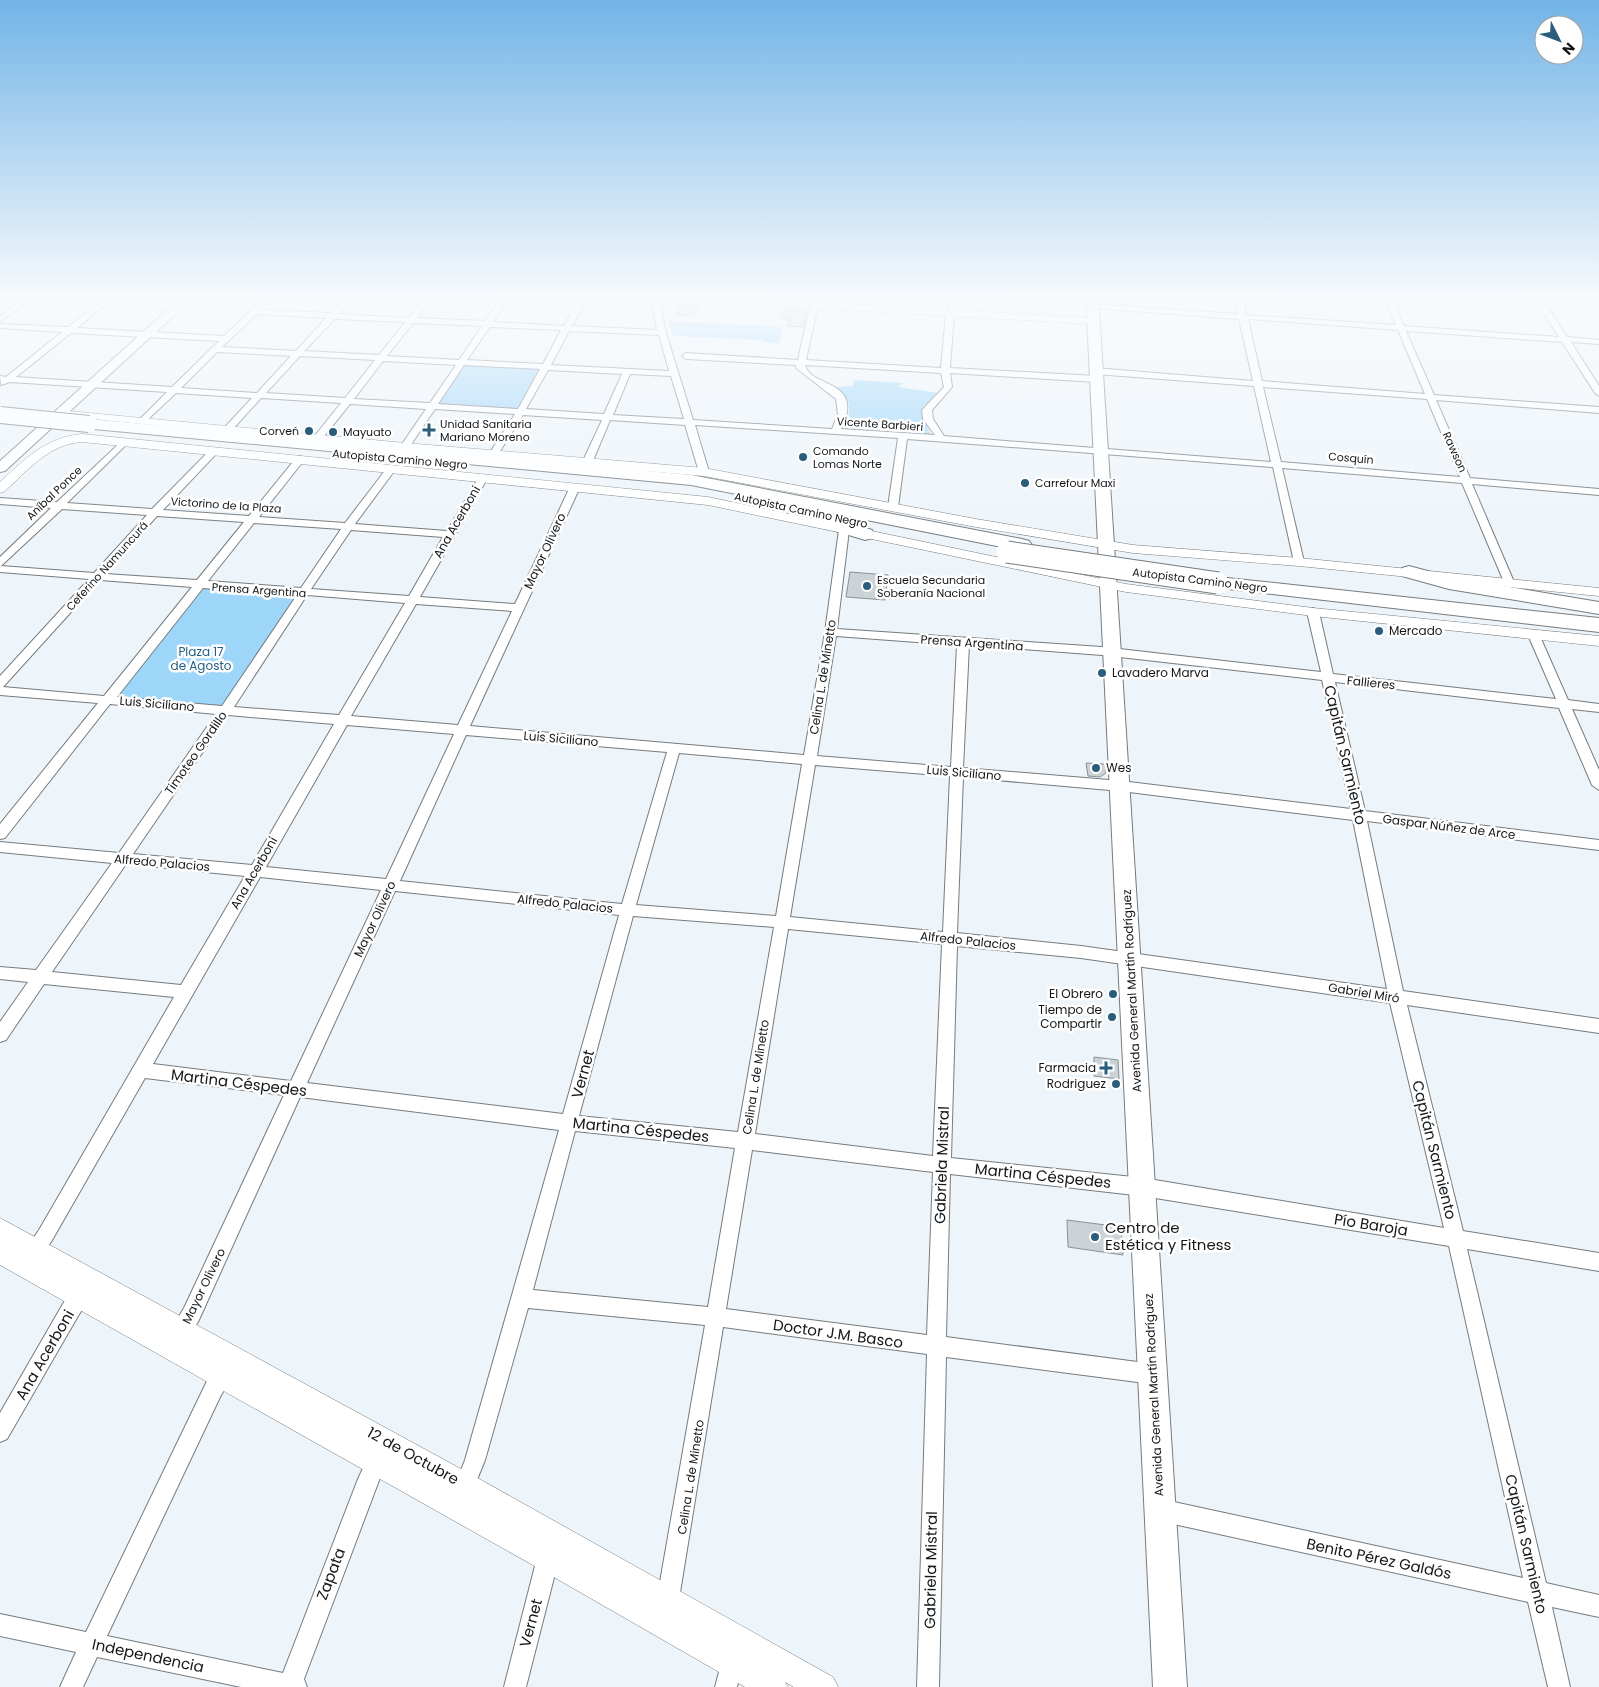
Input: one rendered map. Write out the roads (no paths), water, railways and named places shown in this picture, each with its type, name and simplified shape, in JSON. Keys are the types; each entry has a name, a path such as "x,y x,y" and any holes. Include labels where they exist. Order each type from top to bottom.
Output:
{"highway":[{"name":"Autopista Camino Negro","path":"0,415 85,427 489,467 702,481 1014,548 1221,578 1599,625"},
{"name":"Autopista Camino Negro","path":"0,421 582,466 691,480 1014,548"},
{"path":"324,462 338,461 445,468 582,466"},
{"path":"702,481 865,534"},
{"path":"758,493 775,493 930,521 976,523"},
{"path":"1409,572 1449,583 1599,608"},
{"name":"Autopista Camino Negro","path":"1221,578 1599,614"},
{"path":"1376,617 1599,629"}],"main road":[{"path":"0,456 45,417 58,413 103,374"},
{"name":"Avenida General Martín Rodríguez","path":"1096,375 1108,546 1170,1687"},
{"path":"0,468 56,418 58,413"}],"street":[{"path":"144,421 191,374"},
{"path":"228,429 277,374"},
{"path":"318,438 368,374"},
{"path":"405,447 456,374"},
{"name":"Ana Acerboni","path":"19,1255 45,1236 542,374"},
{"path":"626,374 582,466 893,508 1108,546 1159,553 1299,562 1599,592"},
{"path":"668,374 675,374 702,481"},
{"path":"805,374 829,388 841,399 843,415 835,432"},
{"path":"942,439 927,414 929,406 948,387 946,374"},
{"path":"1048,374 1258,383 1599,410"},
{"path":"1256,374 1299,562"},
{"name":"Rawson","path":"1421,374 1468,480 1509,582"},
{"path":"1587,374 1599,392"},
{"path":"0,386 4,380"},
{"name":"Vicente Barbieri","path":"4,380 607,416 1101,450"},
{"path":"0,408 405,447 575,488 723,503 1110,585 1313,612 1376,617 1599,642"},
{"path":"0,490 48,446 76,437 300,458 390,470 489,467"},
{"path":"893,508 903,437"},
{"name":"Aníbal Ponce","path":"0,563 124,442"},
{"name":"Ceferino Namuncurá","path":"0,684 154,513 215,450"},
{"name":"Cosquín","path":"1101,450 1599,492"},
{"path":"0,834 300,458"},
{"name":"Timoteo Gordillo","path":"0,1035 225,710 348,526 390,470"},
{"name":"Mayor Olivero","path":"176,1338 464,731 575,488"},
{"name":"Victorino de la Plaza","path":"0,501 450,534"},
{"name":"Celina L. de Minetto","path":"665,1611 717,1317 810,760 831,632 844,530"},
{"name":"Prensa Argentina","path":"0,569 519,608"},
{"name":"Capitán Sarmiento","path":"1313,612 1359,816 1397,998 1456,1239 1559,1687"},
{"name":"Prensa Argentina","path":"831,632 1114,653"},
{"path":"1534,635 1599,785"},
{"name":"Gabriela Mistral","path":"928,1687 942,1166 963,643"},
{"name":"Fallieres","path":"1114,653 1599,708"},
{"name":"Luis Siciliano","path":"0,691 1121,786"},
{"name":"Vernet","path":"465,1485 475,1460 522,1298 626,910 674,749"},
{"name":"Gaspar Núñez de Arce","path":"1121,786 1599,844"},
{"name":"Alfredo Palacios","path":"0,847 122,860 256,871 626,910 782,922 1130,958"},
{"name":"Gabriel Miró","path":"1130,958 1599,1026"},
{"path":"0,974 185,992"},
{"name":"Martina Céspedes","path":"140,1070 294,1091 746,1141 942,1166 1143,1187"},
{"name":"Pío Baroja","path":"1143,1187 1599,1262"},
{"name":"12 de Octubre","path":"0,1229 19,1255 87,1289 229,1368 376,1462 548,1558 665,1611"},
{"name":"Ana Acerboni","path":"0,1432 71,1309 87,1289"},
{"name":"Doctor J.M. Basco","path":"522,1298 717,1317 936,1348 1153,1374"},
{"path":"71,1687 214,1388 229,1368"},
{"name":"12 de Octubre","path":"229,1368 465,1485 665,1611 734,1664 773,1687"},
{"name":"Zapata","path":"292,1686 365,1486 376,1462"},
{"name":"Benito Pérez Galdós","path":"1160,1510 1599,1606"},
{"name":"Vernet","path":"515,1687 548,1558"},
{"name":"Independencia","path":"0,1625 292,1686"},
{"name":"12 de Octubre","path":"734,1664 823,1687"}],"place":[{"name":"Unidad Sanitaria Mariano Moreno","path":"429,430"},
{"name":"Corveń","path":"309,431"},
{"name":"Mayuato","path":"333,432"},
{"name":"Comando Lomas Norte","path":"803,457"},
{"name":"Carrefour Maxi","path":"1025,483"},
{"name":"Escuela Secundaria Soberanía Nacional","path":"867,586"},
{"name":"Mercado","path":"1379,631"},
{"name":"Lavadero Marva","path":"1102,673"},
{"name":"Wes","path":"1096,768"},
{"name":"El Obrero","path":"1113,994"},
{"name":"Tiempo de Compartir","path":"1112,1017"},
{"name":"Farmacia","path":"1106,1068"},
{"name":"Rodriguez","path":"1116,1084"},
{"name":"Centro de Estética y Fitness","path":"1095,1237"}],"park label":[{"name":"Plaza 17 de Agosto","path":"201,659"}]}
